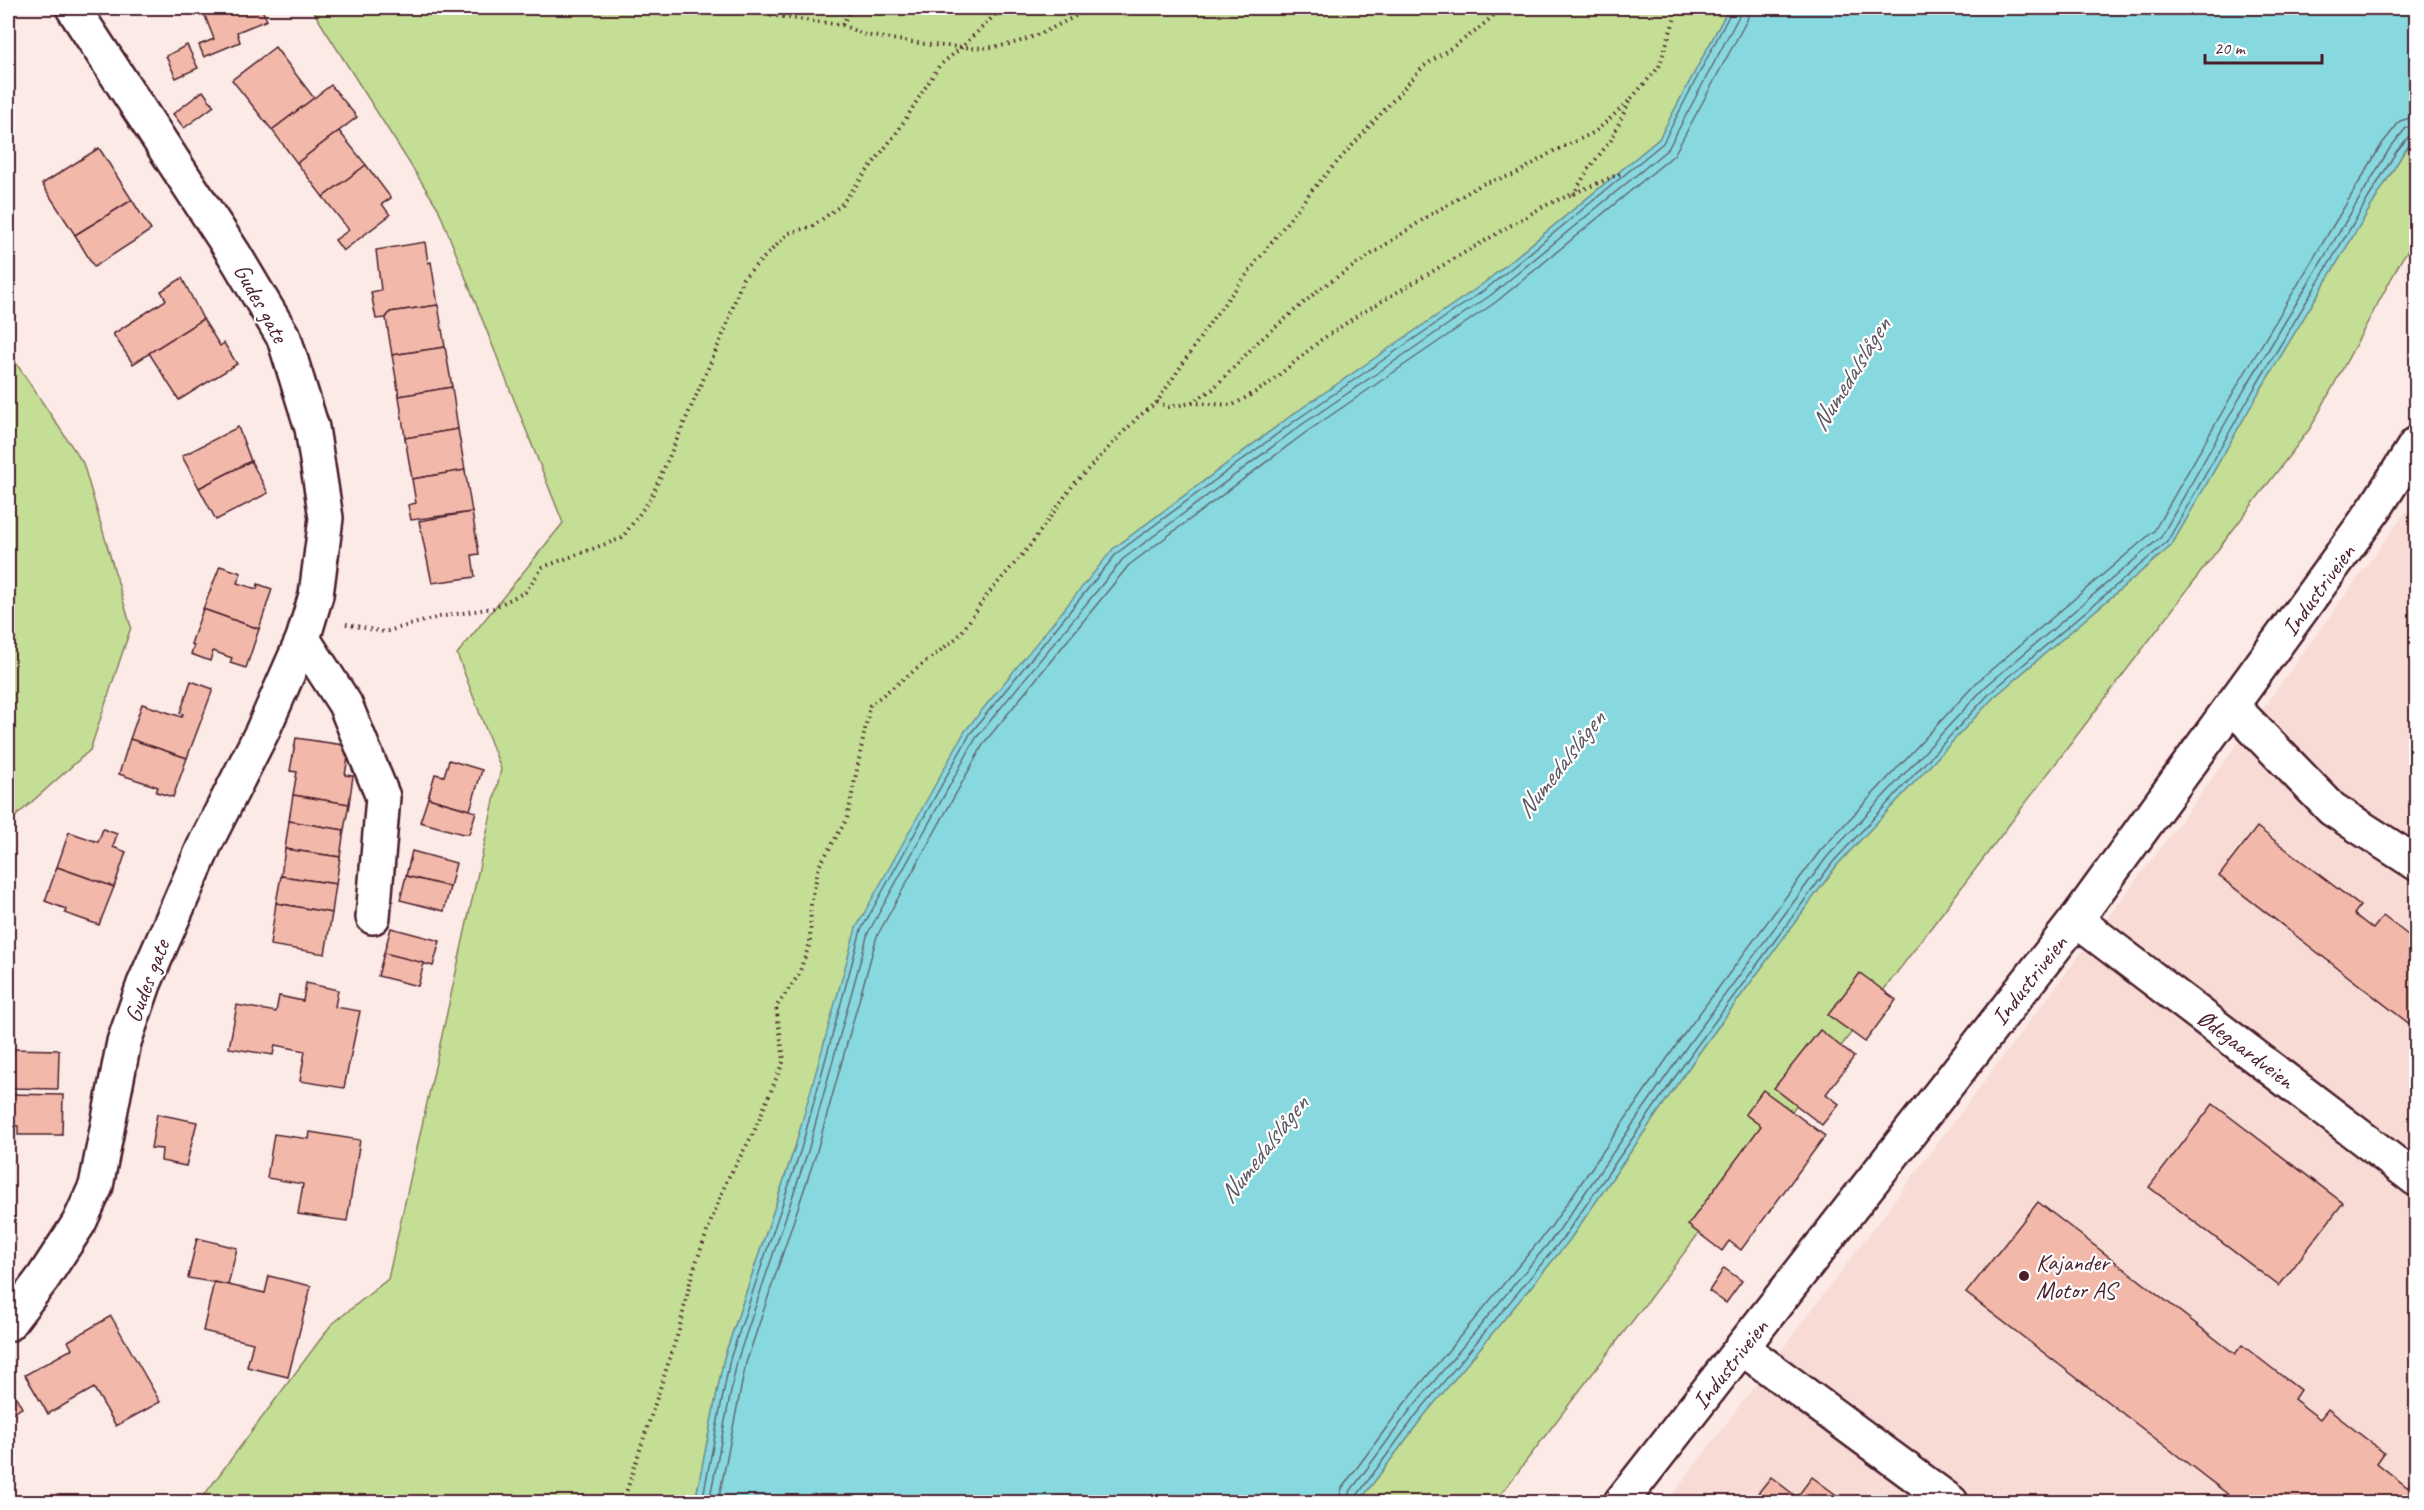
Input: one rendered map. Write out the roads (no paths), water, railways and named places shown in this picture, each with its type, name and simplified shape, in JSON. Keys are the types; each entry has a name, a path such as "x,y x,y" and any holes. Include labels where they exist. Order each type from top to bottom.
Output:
{"street":[{"name":"Gudes gate","path":"8,1324 43,1278 79,1223 96,1186 124,1042 144,984 206,842 262,732 307,627 316,595 326,518 312,429 284,338 234,254 73,8"},
{"name":"Industriveien","path":"1621,1503 2076,920 2233,707 2376,507 2416,444"},
{"path":"307,627 345,704 383,797 373,917"},
{"path":"2233,707 2332,809 2416,863"},
{"name":"Ødegaardveien","path":"2076,920 2416,1179"},
{"path":"1742,1348 1951,1503"}],"water":[{"name":"Numedalslågen","path":"1729,8 2416,8 2416,136 2402,155 2259,392 2171,546 1994,697 1837,865 1701,1050 1568,1242 1422,1418 1359,1502 695,1502 724,1358 795,1147 856,928 965,731 1113,549 1292,415 1483,284 1659,139"}],"place":[{"name":"Kajander Motor AS","path":"2024,1276"}]}
